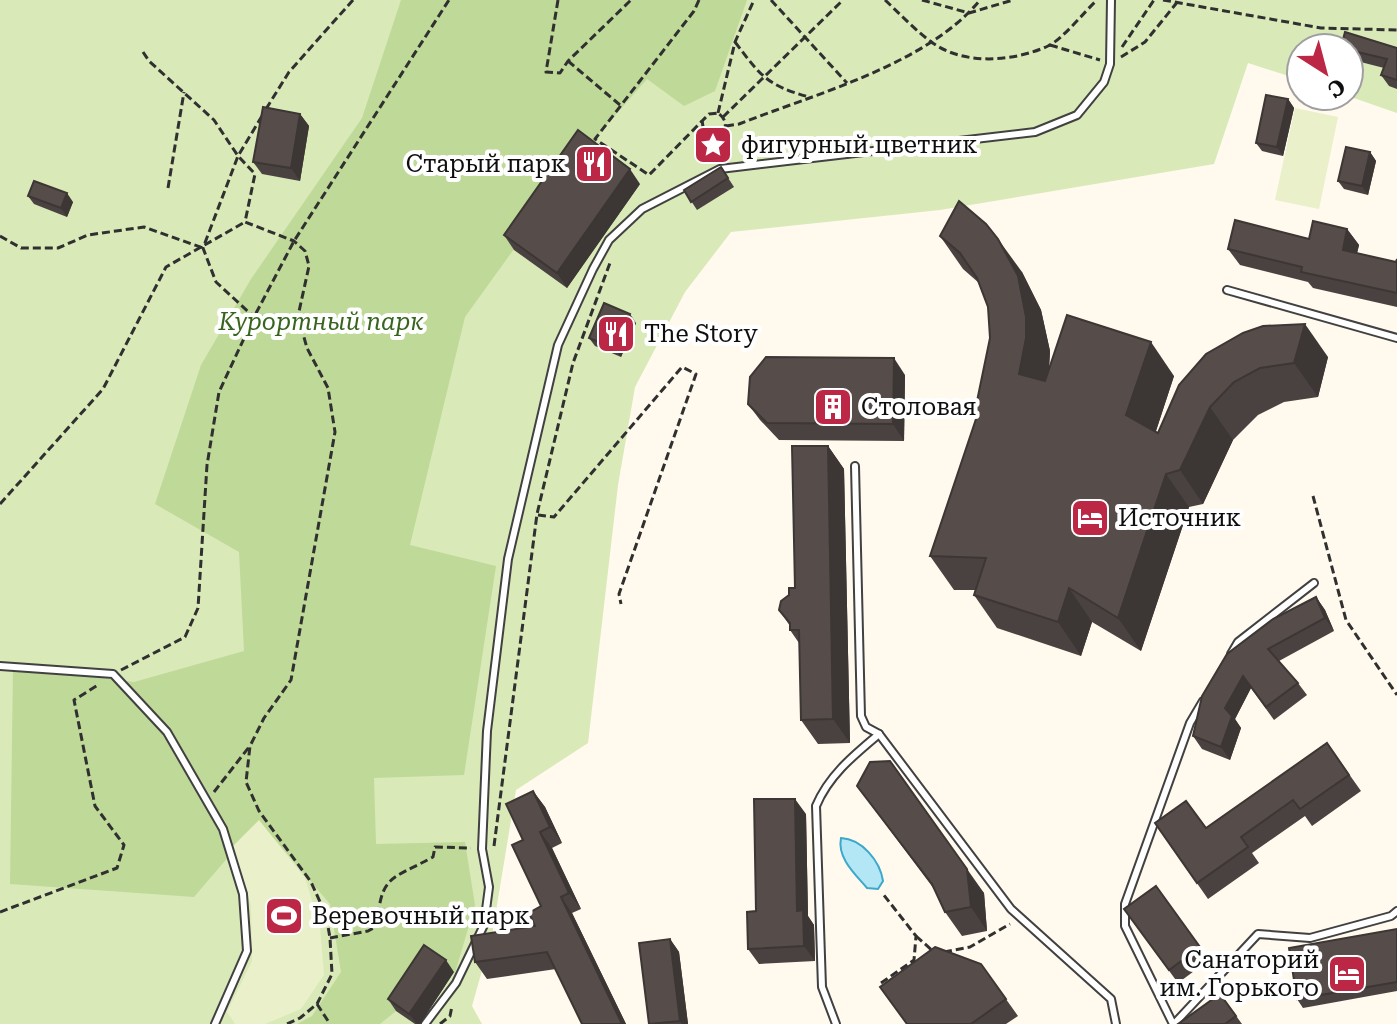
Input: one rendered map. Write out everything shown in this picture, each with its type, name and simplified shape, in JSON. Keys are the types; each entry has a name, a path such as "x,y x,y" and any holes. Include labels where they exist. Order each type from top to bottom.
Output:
{"lane":[{"path":"425,1024 456,983 484,925 489,887 482,849 487,731 508,559 558,345 609,240 642,209 720,169 1035,132 1077,115 1104,82 1110,64 1111,0"},
{"path":"1227,290 1397,338"},
{"path":"855,466 861,716 866,727 879,734 1011,909 1111,999 1116,1024"},
{"path":"1230,656 1238,642 1314,583"},
{"path":"0,666 113,674 167,732 223,829 243,894 247,951 215,1024"},
{"path":"1206,696 1190,723 1125,904 1125,926 1174,1024 1258,934 1310,938 1391,916 1397,911"},
{"path":"836,1024 822,987 816,806 822,791 842,766 879,734"}],"path":[{"path":"298,316 254,317 216,282 203,248 238,156 289,72 353,0"},
{"path":"0,912 117,868 124,845 95,806 74,700 113,674 185,637 198,608 207,465 219,392 294,241 449,0"},
{"path":"558,0 546,72 560,73 568,61 631,0"},
{"path":"699,0 694,11 595,139 649,175 709,114 718,113 723,117 726,126 717,138"},
{"path":"718,113 735,42 754,0"},
{"path":"771,0 847,83"},
{"path":"723,117 843,0"},
{"path":"885,0 932,43 950,52 989,59 1001,59 1050,45 1097,0"},
{"path":"922,0 969,13 1013,0"},
{"path":"726,126 739,124 847,83 932,43 980,0"},
{"path":"1110,64 1154,0"},
{"path":"1163,0 1321,28 1397,30"},
{"path":"1050,45 1110,64 1145,42 1177,2"},
{"path":"1369,38 1371,29"},
{"path":"735,42 763,78 783,90 809,97"},
{"path":"0,504 103,389 166,267 245,222 255,174 238,156 214,120 143,52"},
{"path":"568,61 622,106"},
{"path":"168,188 184,92"},
{"path":"702,120 704,133 717,138"},
{"path":"717,138 720,169"},
{"path":"207,801 250,746 264,718 291,680 335,432 328,388 307,348 298,316 309,266 305,251 294,241 245,222"},
{"path":"0,236 21,248 58,248 88,235 144,227 203,248"},
{"path":"493,856 537,514 573,363 611,259"},
{"path":"537,514 554,517 682,367 696,374 619,594 621,604"},
{"path":"1313,496 1346,620 1397,695"},
{"path":"250,746 246,782 259,811 311,882 326,915 330,938 332,974 317,1004 287,1024"},
{"path":"330,938 368,931 377,926 379,899 387,882 433,857 435,847 482,849"},
{"path":"883,894 916,936 935,953 970,947 1021,918"},
{"path":"881,983 914,960 916,936"},
{"path":"317,1004 330,1024"}],"green space":[{"name":"Курортный парк","path":"0,0 1397,0 1397,113 1365,102 1365,32 1285,32 1285,75 1248,63 1214,164 940,210 731,232 685,292 635,387 618,485 588,743 516,790 492,935 472,1006 482,1024 0,1024"},
{"path":"401,0 747,0 715,91 684,106 647,79 589,145 465,317 410,545 496,566 464,775 374,778 376,844 465,842 475,905 455,973 433,958 396,1011 380,1024 297,1024 312,1016 341,972 330,904 259,821 194,897 10,884 13,667 134,682 244,651 239,552 155,504 201,365 251,279 362,118"},
{"path":"1294,112 1338,117 1319,209 1275,200"},
{"name":"Веревочный парк","path":"259,820 305,878 320,926 324,975 301,1009 265,1024 235,1024 227,1012 252,961 251,906 233,846"}],"water":[{"path":"841,838 856,842 869,852 883,881 878,889 867,888 848,865 840,845"}],"building":[{"path":"1365,38 1397,48 1397,80 1381,75 1387,59 1365,54"},
{"path":"1266,95 1285,98 1277,147 1256,143"},
{"path":"263,107 300,114 291,168 253,162"},
{"path":"578,130 630,169 557,273 504,235"},
{"path":"1346,147 1370,152 1362,186 1338,181"},
{"path":"721,167 728,178 691,202 684,190"},
{"path":"34,181 67,193 61,208 28,196"},
{"path":"959,201 998,239 1018,276 1026,317 1026,338 1019,374 1045,381 1067,315 1151,342 1126,415 1158,433 1179,385 1206,354 1243,333 1263,326 1305,324 1294,363 1260,368 1234,382 1210,407 1180,470 1166,474 1118,618 1069,588 1058,622 974,595 986,558 930,556 978,413 976,406 990,338 988,307 977,278 960,253 940,236"},
{"path":"1235,220 1309,239 1313,221 1347,229 1343,250 1396,262 1397,259 1397,293 1301,272 1302,267 1228,249"},
{"path":"604,303 630,314 615,349 589,338"},
{"name":"Столовая","path":"766,357 894,358 893,424 767,423 748,404 750,377"},
{"path":"792,446 828,446 833,719 801,720 799,630 790,630 790,623 779,610 781,601 789,595 789,588 795,588"},
{"path":"1316,597 1325,618 1268,649 1298,683 1266,707 1243,676 1225,708 1232,716 1221,747 1193,736 1202,696 1227,654 1273,619"},
{"path":"1327,743 1349,775 1300,809 1293,800 1241,837 1248,847 1197,883 1155,823 1186,801 1206,828"},
{"path":"890,761 967,869 971,907 945,912 932,884 857,786 870,762"},
{"path":"533,791 550,827 540,832 569,893 561,897 622,1024 582,1024 547,952 475,962 471,936 535,926 529,913 541,906 512,845 523,840 506,804"},
{"path":"754,799 795,799 797,911 803,910 804,946 748,949 747,912 756,911"},
{"path":"1156,886 1200,947 1169,970 1124,909"},
{"name":"Санаторий им. Горького","path":"1397,929 1397,982 1297,999 1289,948"},
{"path":"670,939 680,1021 649,1024 639,943"},
{"path":"424,945 446,960 409,1014 388,999"},
{"path":"935,947 981,964 1006,999 971,1024 907,1024 880,987"},
{"path":"1220,994 1236,1016 1225,1024 1178,1024"}],"place":[{"name":"фигурный цветник","path":"713,145"},
{"name":"Старый парк","path":"594,164"},
{"name":"The Story","path":"616,334"},
{"name":"Столовая","path":"833,407"},
{"name":"Источник","path":"1090,518"},
{"name":"Веревочный парк","path":"284,916"},
{"name":"Санаторий им. Горького","path":"1347,974"}]}
